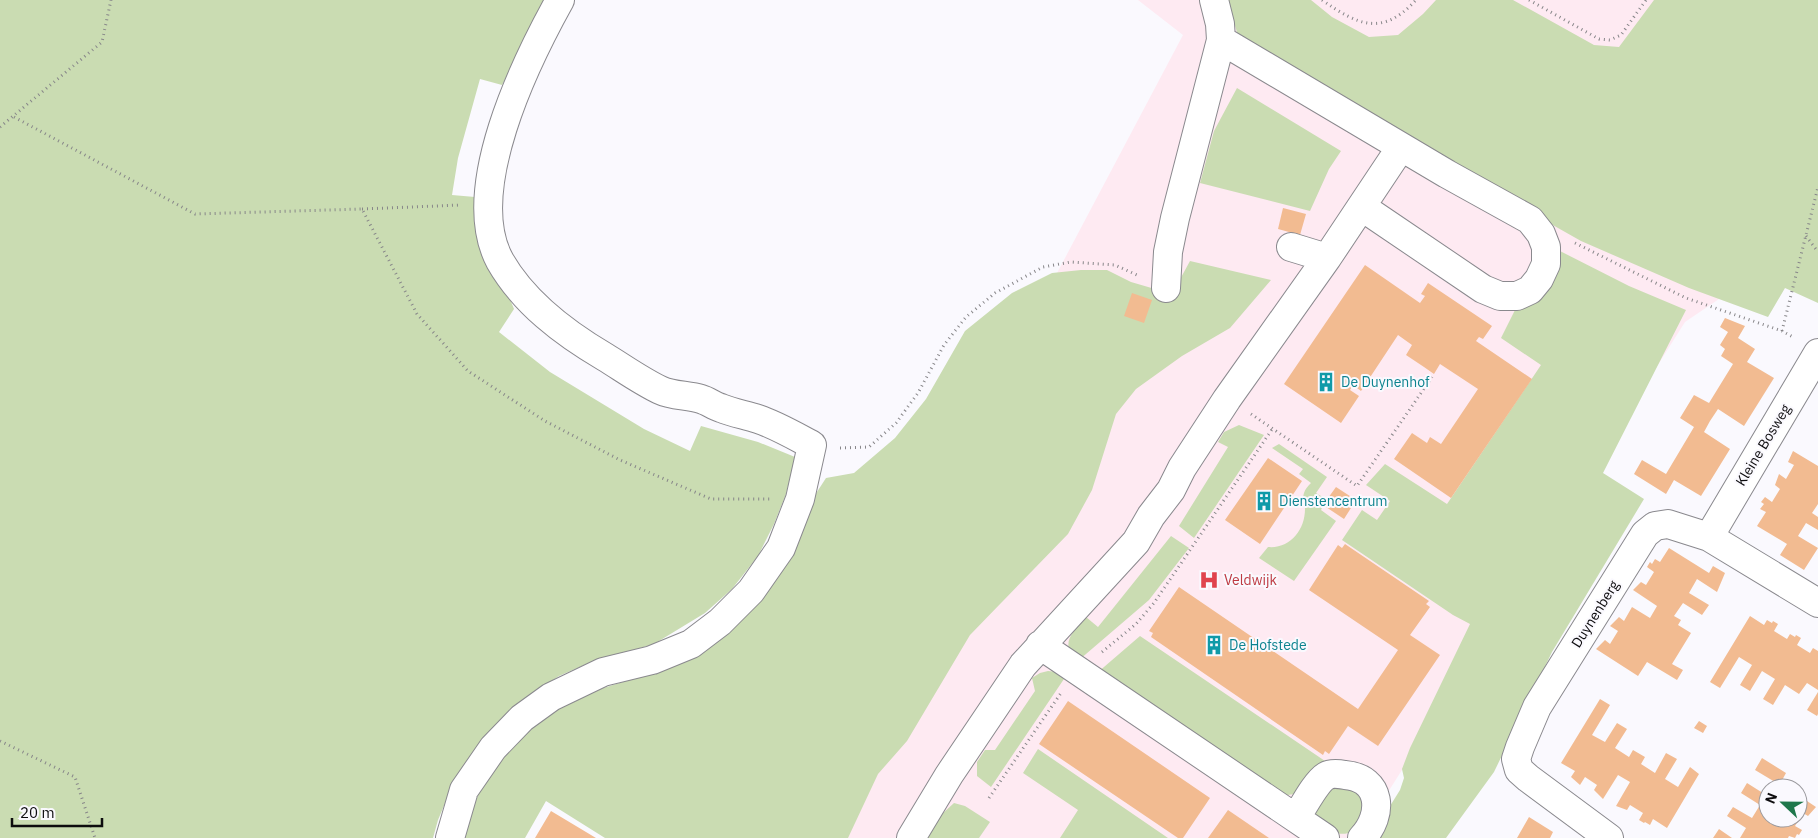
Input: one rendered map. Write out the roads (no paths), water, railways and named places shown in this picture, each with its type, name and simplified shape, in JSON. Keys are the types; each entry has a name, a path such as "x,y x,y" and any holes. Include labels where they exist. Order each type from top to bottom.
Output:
{"street":[{"path":"450,838 464,790 493,748 522,718 551,696 603,672 652,660 691,644 720,622 752,591 781,548 800,499 812,445 759,419 721,409 701,399 661,391 578,342 526,297 500,260 494,244 488,204 490,176 518,86 530,56 560,0"},
{"path":"1166,288 1168,252 1175,218 1221,40 1220,24 1214,0"},
{"path":"1221,40 1401,147 1530,220 1541,234 1546,247 1546,264 1539,279 1530,290 1517,296 1500,296 1482,289 1362,207"},
{"path":"911,838 949,775 1023,665 1136,542 1151,516 1171,490 1182,468 1227,399 1327,258 1401,147"},
{"path":"1291,248 1327,258"},
{"name":"Kleine Bosweg","path":"1709,537 1818,353"},
{"name":"Duynenberg","path":"1609,838 1519,770 1516,759 1536,707 1645,534 1655,526 1668,524 1709,537 1818,602"},
{"path":"1040,645 1325,838"},
{"path":"1296,818 1321,780 1327,775 1351,775 1362,779 1370,786 1376,796 1375,815 1372,825 1362,838"}],"place":[{"name":"De Duynenhof","path":"1326,382"},
{"name":"Dienstencentrum","path":"1264,501"},
{"name":"Veldwijk","path":"1209,580"},
{"name":"De Hofstede","path":"1214,645"}]}
